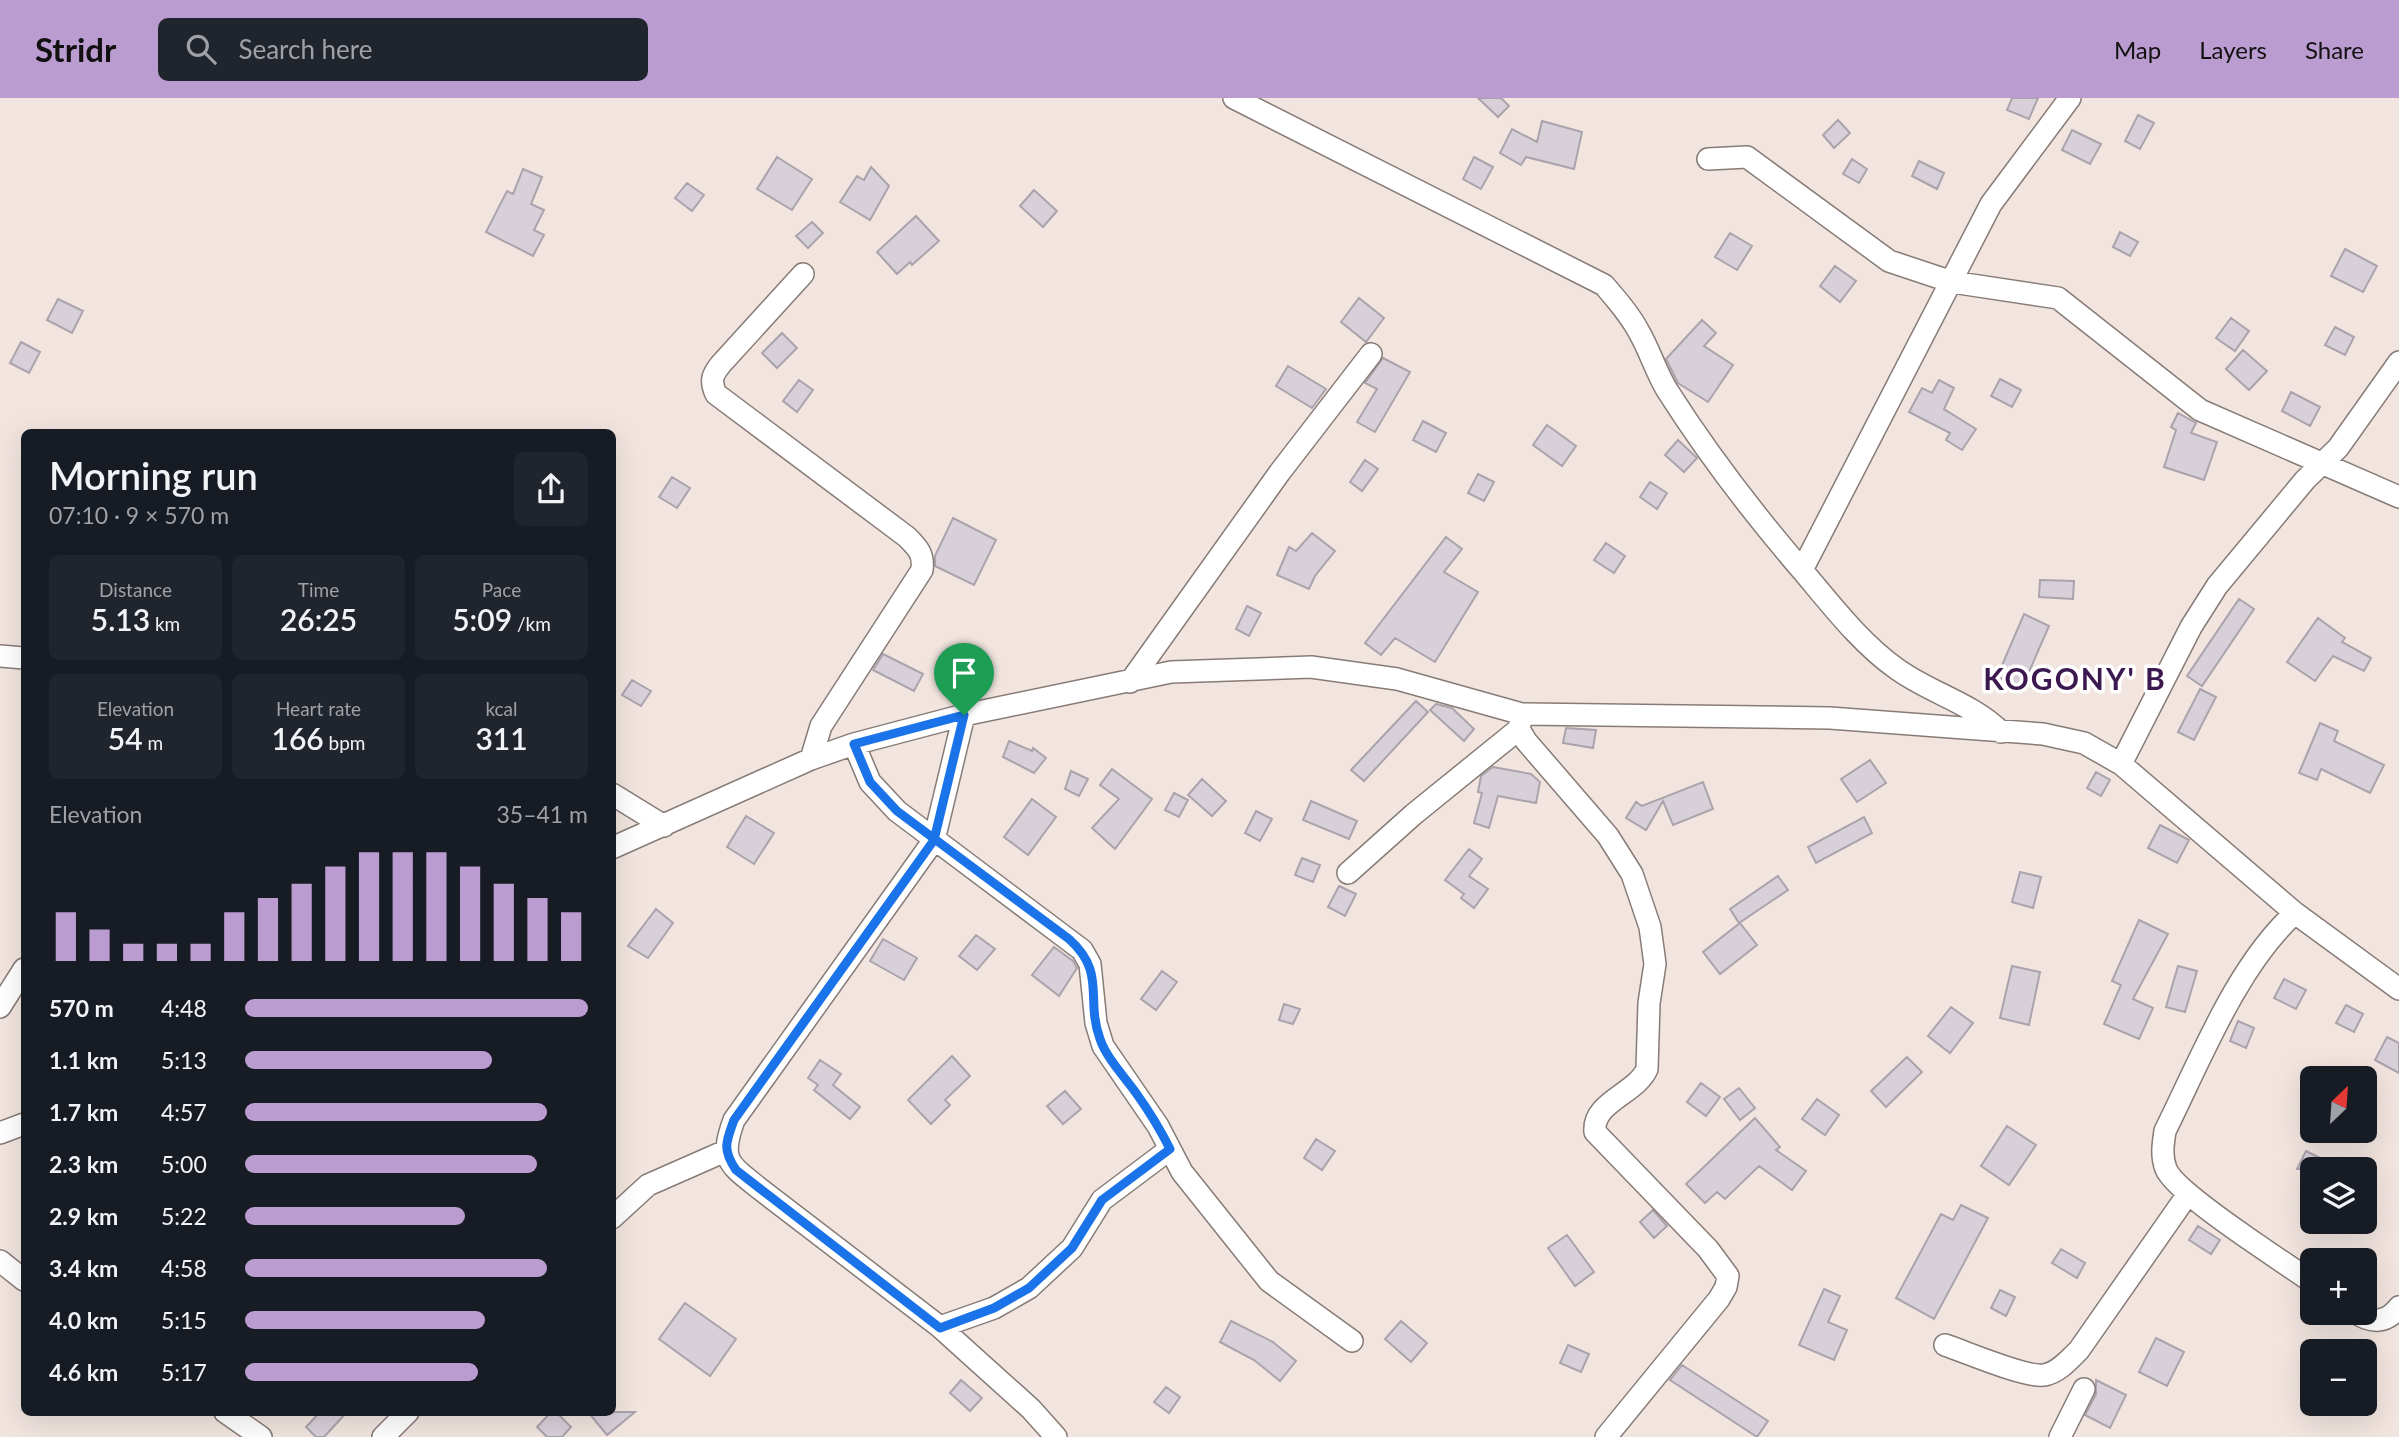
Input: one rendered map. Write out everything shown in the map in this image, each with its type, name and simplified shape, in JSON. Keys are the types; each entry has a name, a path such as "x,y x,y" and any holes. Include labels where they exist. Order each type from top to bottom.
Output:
{"street":[{"path":"1234,98 1604,285 1639,332 1666,388 1745,501 1802,570 1871,647 1896,668 1925,687 1987,718 2001,732"},
{"path":"1802,570 1991,204 2070,98"},
{"path":"1708,159 1747,157 1889,261 1952,282 2058,298 2200,410 2399,498"},
{"path":"803,274 721,364 713,375 712,385 716,394 907,537 918,548 923,559 922,570 821,726 814,740 811,759"},
{"path":"1130,682 1280,472 1371,354"},
{"path":"2122,764 2191,627 2217,586 2305,480 2324,463 2352,430 2399,362"},
{"path":"0,656 21,658"},
{"path":"616,846 811,759 854,744 964,715 1171,672 1311,667 1397,679 1521,722 1830,718 2043,734 2084,743 2122,764 2295,912 2399,989"},
{"path":"727,1156 726,1142 734,1120 934,840 964,715"},
{"path":"1348,873 1521,722"},
{"path":"1521,722 1539,759 1608,836 1632,874 1650,927 1654,964 1647,1069 1635,1085 1598,1114 1594,1123 1595,1132 1708,1249 1728,1276 1726,1287 1719,1298 1606,1437"},
{"path":"854,744 870,782 897,811 1082,950 1090,964 1096,1023 1103,1046 1158,1126 1182,1172 1269,1281 1352,1341"},
{"path":"616,796 664,826"},
{"path":"2295,912 2263,947 2222,1015 2165,1131 2162,1150 2167,1171 2188,1194 2300,1273"},
{"path":"0,1007 21,974"},
{"path":"0,1133 21,1125"},
{"path":"940,1328 994,1308 1029,1288 1072,1248 1102,1200 1170,1149"},
{"path":"616,1214 648,1185 723,1152 744,1176 940,1328 1031,1409 1056,1437"},
{"path":"1945,1345 2026,1373 2044,1375 2061,1367 2079,1350 2188,1194"},
{"path":"0,1261 21,1278"},
{"path":"2391,1314 2399,1336"},
{"path":"2060,1437 2084,1390"},
{"path":"231,1416 261,1437"},
{"path":"383,1437 404,1416"}],"building":[{"path":"1478,98 1501,98 1509,106 1498,117"},
{"path":"2012,98 2038,98 2029,119 2007,110"},
{"path":"2138,115 2154,123 2140,149 2125,141"},
{"path":"1838,120 1850,133 1834,148 1823,135"},
{"path":"1542,121 1582,132 1574,169 1526,157 1521,165 1500,153 1512,129 1537,142"},
{"path":"2072,130 2101,144 2090,164 2062,150"},
{"path":"777,157 812,179 792,210 757,189"},
{"path":"1474,157 1493,167 1481,189 1463,179"},
{"path":"1852,159 1867,169 1859,183 1843,174"},
{"path":"1919,161 1944,173 1937,189 1912,176"},
{"path":"871,167 889,186 870,220 840,202 857,176 864,180"},
{"path":"523,169 542,177 531,204 544,210 534,230 544,235 533,256 486,232 507,191 513,194"},
{"path":"687,183 704,195 692,211 675,198"},
{"path":"1034,190 1057,211 1043,227 1020,206"},
{"path":"916,216 939,241 912,265 910,262 897,274 877,252"},
{"path":"812,222 823,233 808,248 796,236"},
{"path":"2120,232 2138,242 2130,256 2113,247"},
{"path":"1730,233 1752,246 1737,270 1715,257"},
{"path":"2345,249 2377,266 2363,292 2331,276"},
{"path":"1835,266 1856,281 1840,302 1820,286"},
{"path":"1359,298 1384,318 1366,342 1341,322"},
{"path":"58,299 83,311 72,333 47,320"},
{"path":"2231,318 2249,331 2235,351 2216,338"},
{"path":"1702,320 1716,333 1704,346 1733,365 1708,402 1678,383 1666,359"},
{"path":"2335,327 2354,337 2345,355 2325,345"},
{"path":"782,333 797,348 777,368 762,353"},
{"path":"21,342 40,352 29,373 10,363"},
{"path":"2243,350 2267,371 2249,390 2226,369"},
{"path":"1383,358 1410,372 1375,432 1357,422 1377,389 1365,383"},
{"path":"1288,366 1326,389 1312,408 1276,386"},
{"path":"2000,379 2021,390 2012,407 1991,396"},
{"path":"799,380 813,390 797,412 783,401"},
{"path":"1939,380 1954,388 1944,409 1976,429 1962,450 1946,440 1950,433 1909,412 1922,388 1932,393"},
{"path":"2291,392 2320,407 2310,426 2282,411"},
{"path":"2178,413 2196,423 2191,433 2217,442 2204,480 2164,467 2176,430 2171,427"},
{"path":"1423,421 1446,433 1436,452 1413,440"},
{"path":"1547,425 1576,446 1562,466 1533,445"},
{"path":"1678,440 1697,458 1684,472 1665,455"},
{"path":"1365,460 1378,469 1362,491 1350,482"},
{"path":"1478,474 1494,482 1484,501 1468,493"},
{"path":"672,477 690,488 677,508 659,497"},
{"path":"1650,482 1667,493 1657,509 1640,497"},
{"path":"953,518 996,540 974,585 935,566 935,556"},
{"path":"1312,533 1335,551 1315,576 1309,589 1277,575 1289,547 1296,551"},
{"path":"1446,537 1462,549 1444,572 1478,592 1435,662 1395,638 1381,655 1365,643"},
{"path":"1606,543 1625,556 1614,573 1594,560"},
{"path":"2040,580 2074,581 2073,599 2039,597"},
{"path":"2239,599 2254,609 2202,686 2187,676"},
{"path":"1247,606 1261,613 1249,636 1236,629"},
{"path":"2024,614 2049,626 2022,688 1997,677"},
{"path":"2318,618 2345,638 2342,642 2371,658 2364,671 2333,656 2315,681 2287,662"},
{"path":"883,654 923,674 914,691 873,670"},
{"path":"632,680 651,691 641,706 622,695"},
{"path":"2200,689 2216,697 2194,740 2178,732"},
{"path":"1416,701 1428,712 1364,781 1351,770"},
{"path":"1436,704 1452,708 1474,729 1464,741 1430,710"},
{"path":"2320,723 2338,731 2334,741 2384,765 2370,793 2321,769 2317,780 2299,773"},
{"path":"1566,728 1596,730 1593,748 1563,743"},
{"path":"1009,741 1032,751 1033,748 1046,758 1034,773 1003,757"},
{"path":"1870,760 1886,783 1857,802 1841,779"},
{"path":"1493,767 1531,774 1540,782 1536,803 1498,796 1489,828 1474,823 1482,793 1478,792 1481,776"},
{"path":"1112,769 1152,799 1115,849 1092,828 1119,799 1100,785"},
{"path":"1071,771 1088,779 1079,796 1065,789"},
{"path":"2096,772 2110,780 2101,796 2087,788"},
{"path":"1202,779 1226,801 1212,816 1188,795"},
{"path":"1703,782 1713,809 1673,825 1663,801 1646,830 1626,818 1636,802 1642,806"},
{"path":"1174,793 1188,800 1179,817 1165,810"},
{"path":"1032,799 1056,817 1028,855 1004,837"},
{"path":"1311,801 1357,821 1349,839 1303,820"},
{"path":"1256,811 1272,819 1260,841 1245,833"},
{"path":"746,816 774,833 754,864 727,847"},
{"path":"1864,817 1872,833 1816,863 1808,847"},
{"path":"2160,825 2189,840 2177,863 2148,848"},
{"path":"1469,849 1482,859 1469,876 1488,889 1474,908 1461,898 1464,894 1445,880"},
{"path":"1302,858 1320,865 1313,882 1295,875"},
{"path":"2020,872 2041,877 2033,908 2012,902"},
{"path":"1778,876 1788,890 1739,923 1730,909"},
{"path":"1339,886 1356,894 1345,916 1328,907"},
{"path":"656,909 673,923 648,958 628,946"},
{"path":"2139,920 2168,934 2133,999 2153,1008 2139,1039 2104,1024 2121,985 2112,981"},
{"path":"1740,923 1757,945 1720,974 1703,952"},
{"path":"976,935 995,949 977,970 959,956"},
{"path":"883,939 917,958 904,980 870,961"},
{"path":"1054,947 1073,961 1077,968 1059,996 1032,975"},
{"path":"2012,966 2040,972 2029,1025 2000,1018"},
{"path":"2178,966 2197,971 2185,1012 2166,1007"},
{"path":"1162,971 1177,982 1156,1010 1141,999"},
{"path":"2284,979 2306,990 2296,1009 2274,998"},
{"path":"1284,1004 1300,1009 1293,1024 1279,1020"},
{"path":"2346,1005 2363,1014 2354,1032 2336,1023"},
{"path":"1951,1007 1973,1023 1950,1053 1928,1036"},
{"path":"2238,1021 2254,1028 2246,1048 2230,1041"},
{"path":"2387,1037 2399,1043 2399,1073 2375,1060"},
{"path":"952,1056 970,1076 945,1100 950,1105 931,1124 908,1100"},
{"path":"1907,1057 1922,1072 1886,1107 1871,1091"},
{"path":"820,1060 841,1074 833,1085 860,1107 850,1119 814,1090 818,1085 808,1078"},
{"path":"1701,1083 1720,1097 1706,1116 1687,1102"},
{"path":"1739,1088 1755,1108 1740,1120 1724,1099"},
{"path":"1065,1091 1081,1109 1063,1124 1047,1106"},
{"path":"1817,1099 1839,1115 1825,1135 1802,1119"},
{"path":"1755,1118 1780,1147 1776,1150 1806,1171 1792,1190 1759,1166 1725,1199 1717,1192 1705,1203 1686,1184"},
{"path":"2007,1126 2036,1145 2009,1185 1981,1166"},
{"path":"1316,1139 1335,1151 1322,1170 1304,1158"},
{"path":"2306,1151 2318,1157 2303,1157"},
{"path":"1961,1205 1988,1218 1934,1319 1896,1298 1941,1214 1953,1220"},
{"path":"1653,1210 1667,1226 1654,1238 1640,1222"},
{"path":"2198,1226 2220,1240 2211,1254 2189,1240"},
{"path":"1567,1235 1594,1272 1575,1286 1548,1248"},
{"path":"2061,1249 2085,1263 2077,1278 2052,1263"},
{"path":"1824,1289 1840,1296 1828,1322 1847,1330 1834,1360 1799,1345"},
{"path":"2000,1290 2015,1297 2006,1316 1991,1308"},
{"path":"685,1303 736,1339 710,1376 659,1339"},
{"path":"1231,1321 1273,1342 1296,1361 1280,1381 1254,1360 1220,1342"},
{"path":"1401,1321 1427,1343 1411,1362 1385,1339"},
{"path":"2156,1338 2184,1352 2167,1386 2139,1372"},
{"path":"1568,1345 1589,1354 1581,1372 1560,1363"},
{"path":"1682,1365 1768,1421 1757,1437 1670,1380"},
{"path":"961,1380 982,1398 970,1411 950,1393"},
{"path":"2096,1380 2126,1395 2110,1428 2085,1415 2096,1394"},
{"path":"1166,1387 1180,1397 1169,1413 1154,1402"},
{"path":"616,1412 635,1412 607,1435 591,1416 616,1416"},
{"path":"316,1416 343,1416 324,1437 316,1437 306,1427"},
{"path":"547,1416 560,1416 571,1427 562,1437 547,1437 537,1427"}],"district":[{"name":"KOGONY' B","path":"2075,680"}],"route":[{"path":"964,715 854,744 870,782 897,811 934,840 1069,939 1082,950 1090,964 1096,1023 1103,1046 1158,1126 1170,1149 1102,1200 1072,1248 1058,1264 1029,1288 994,1308 940,1328 736,1170 727,1156 726,1142 734,1120 934,840 964,715"}]}
